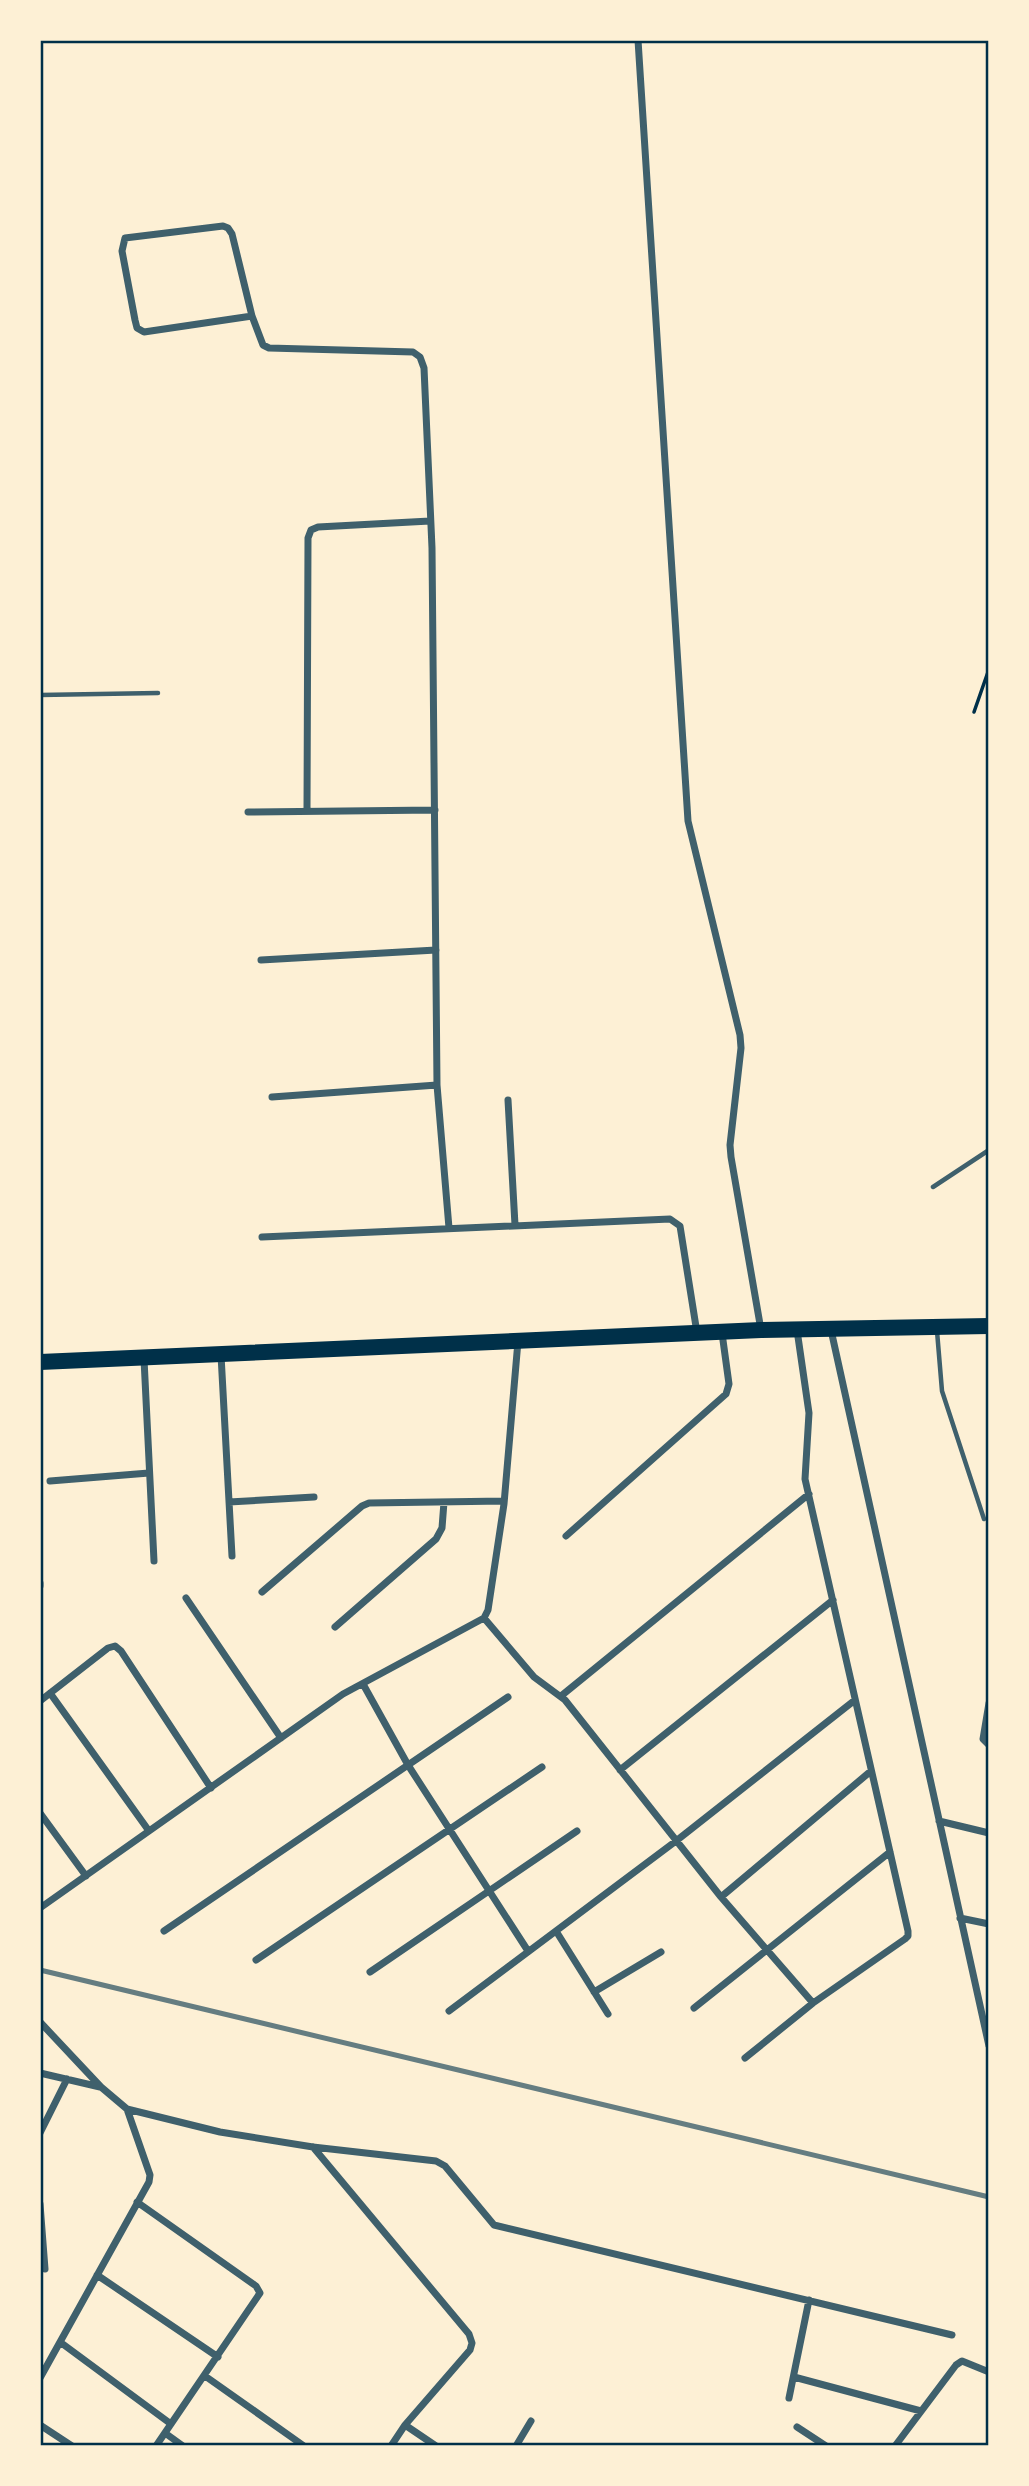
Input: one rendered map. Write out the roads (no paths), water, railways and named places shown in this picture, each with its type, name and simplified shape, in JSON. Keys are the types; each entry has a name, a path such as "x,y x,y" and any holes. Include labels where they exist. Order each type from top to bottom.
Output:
{"main road":[{"path":"40,1362 761,1330 989,1326"}],"street":[{"path":"638,40 688,821 740,1035 741,1048 730,1145 761,1330"},
{"path":"252,316 144,332 137,328 122,251 125,238 223,226 228,228 232,234 252,316 263,345 269,348 413,352 420,357 424,369 430,521 438,1085 449,1228"},
{"path":"307,811 308,551 311,530 318,527 430,521"},
{"path":"248,812 435,810"},
{"path":"261,960 436,950"},
{"path":"272,1097 438,1085"},
{"path":"508,1100 515,1225"},
{"path":"262,1237 670,1219 680,1226 697,1333"},
{"path":"831,1329 989,2046"},
{"path":"745,2058 813,2003 908,1936 804,1472 808,1413 797,1330"},
{"path":"566,1536 726,1394 729,1384 722,1332"},
{"path":"40,1908 343,1694 484,1618 488,1610 504,1501 518,1341"},
{"path":"221,1354 232,1556"},
{"path":"144,1357 154,1561"},
{"path":"50,1481 149,1473"},
{"path":"561,1696 809,1494"},
{"path":"229,1502 314,1497"},
{"path":"262,1592 362,1506 369,1503 504,1501"},
{"path":"335,1627 436,1539 442,1528 444,1502"},
{"path":"186,1598 281,1738"},
{"path":"620,1770 832,1600"},
{"path":"484,1618 534,1677 561,1696 721,1897 813,2003"},
{"path":"40,1701 114,1646 121,1651 211,1788"},
{"path":"363,1684 408,1765 528,1951"},
{"path":"50,1693 149,1831"},
{"path":"164,1931 508,1697"},
{"path":"449,2011 676,1841 855,1700"},
{"path":"989,1703 983,1740 989,1745"},
{"path":"256,1961 542,1768"},
{"path":"721,1897 872,1771"},
{"path":"40,1813 86,1875"},
{"path":"939,1821 989,1833"},
{"path":"370,1972 577,1831"},
{"path":"694,2008 890,1852"},
{"path":"960,1917 989,1924"},
{"path":"556,1931 608,2014"},
{"path":"594,1992 661,1952"},
{"path":"40,2022 101,2087 127,2109 220,2132 313,2147 436,2161 445,2166 494,2225 952,2335"},
{"path":"40,2073 101,2087"},
{"path":"40,2133 66,2079"},
{"path":"40,2378 149,2182 149,2168 127,2109"},
{"path":"313,2147 468,2334 472,2343 470,2350 391,2446"},
{"path":"137,2202 256,2286 260,2293 156,2446"},
{"path":"40,2204 45,2270"},
{"path":"97,2275 218,2357"},
{"path":"789,2398 810,2300"},
{"path":"60,2342 171,2424"},
{"path":"895,2446 956,2365 962,2361 989,2372"},
{"path":"205,2376 304,2446"},
{"path":"794,2377 921,2411"},
{"path":"516,2446 531,2421"},
{"path":"40,2424 72,2446"},
{"path":"405,2426 436,2446"},
{"path":"797,2427 827,2446"},
{"path":"165,2433 183,2446"}],"lane":[{"path":"40,695 158,693"},
{"path":"933,1187 989,1150"},
{"path":"936,1327 942,1391 984,1519"}],"railway":[{"path":"40,1970 989,2197"}]}
